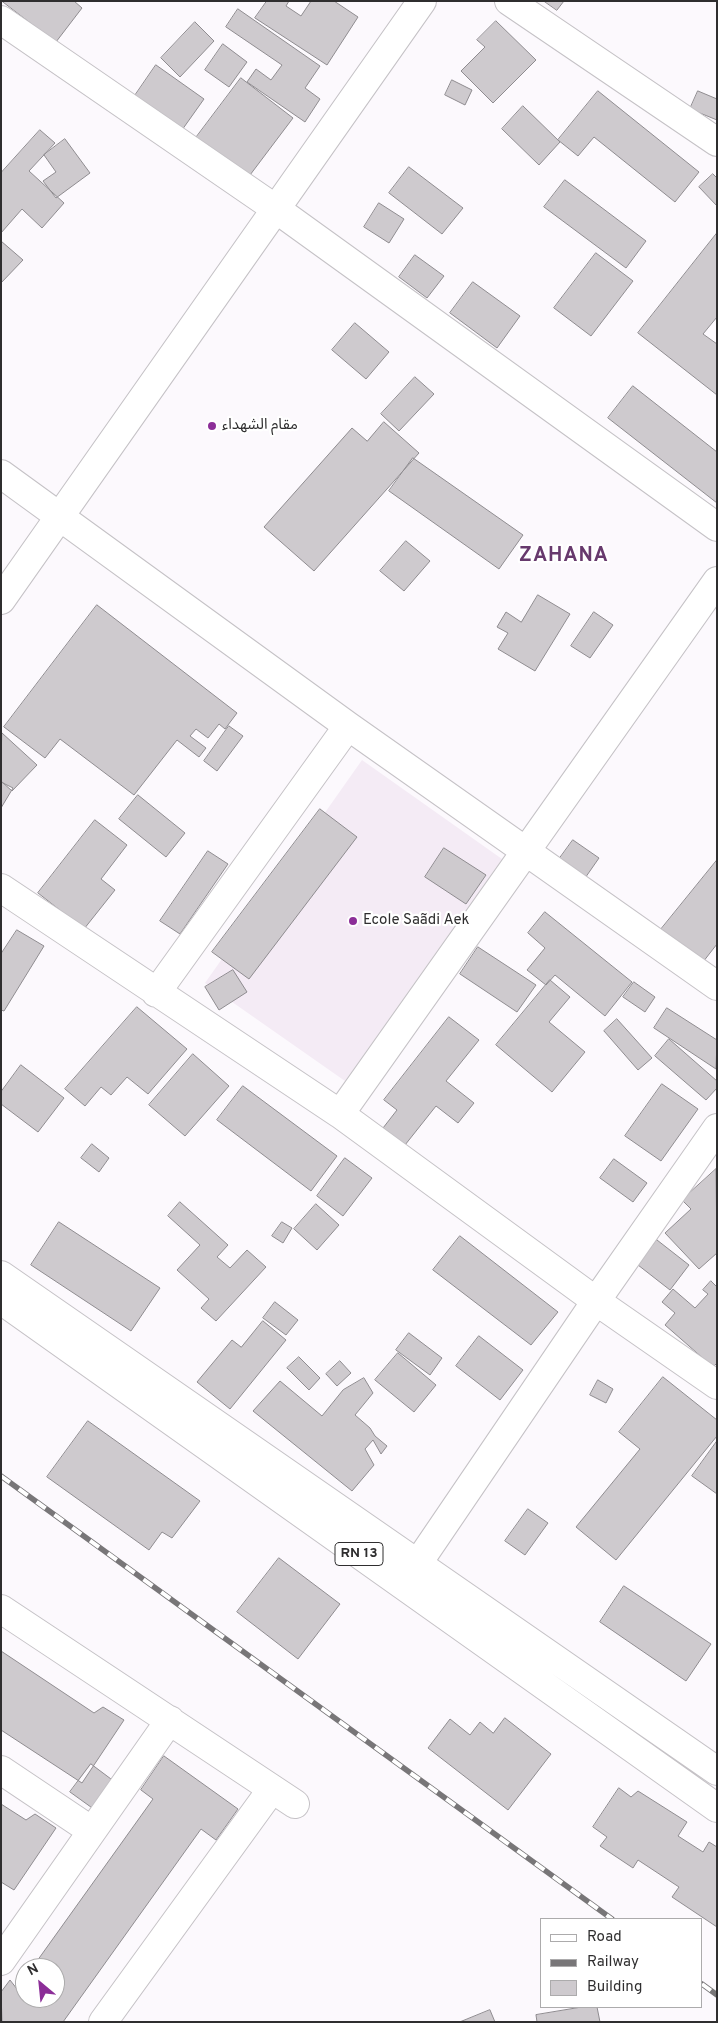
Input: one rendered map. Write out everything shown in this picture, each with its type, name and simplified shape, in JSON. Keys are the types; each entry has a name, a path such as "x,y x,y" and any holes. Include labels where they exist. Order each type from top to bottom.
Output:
{"main road":[{"path":"1,600 422,1"},
{"path":"509,1 717,142"},
{"path":"1,20 276,209 717,527"},
{"path":"1,474 348,726 717,986"},
{"path":"340,1114 717,581"},
{"path":"156,992 348,726"},
{"path":"1,888 340,1114 596,1300 717,1384"},
{"path":"401,1584 418,1563 596,1300 717,1128"},
{"name":"RN 13","path":"1,1275 717,1771"},
{"name":"RN 13","path":"1,1300 717,1808"},
{"path":"1,1609 295,1804"},
{"path":"6,1943 92,1831 170,1720"},
{"path":"1,1770 92,1831"},
{"path":"103,2022 272,1788"}],"shaded area":[{"name":"Ecole Saãdi Aek","path":"362,760 502,859 345,1081 205,983"}],"building":[{"path":"2,1 74,1 82,8 56,42"},
{"path":"267,1 289,1 286,6 301,16 311,1 334,1 358,17 327,65 255,18"},
{"path":"544,1 564,1 557,10"},
{"path":"238,9 320,66 305,88 320,99 305,122 247,82 256,69 271,80 282,65 226,27"},
{"path":"496,21 536,60 493,103 461,71 485,47 477,40"},
{"path":"195,22 214,41 180,77 161,58"},
{"path":"223,44 247,62 229,87 205,70"},
{"path":"156,65 204,99 182,130 134,97"},
{"path":"241,78 293,118 247,179 195,139"},
{"path":"452,80 472,90 465,105 445,95"},
{"path":"598,91 699,172 675,202 594,137 578,156 558,140"},
{"path":"698,91 717,99 717,120 690,109"},
{"path":"523,106 560,142 539,165 502,129"},
{"path":"40,130 55,143 29,171 64,203 42,228 22,209 1,233 1,173"},
{"path":"65,139 90,173 56,198 43,181 56,172 44,155"},
{"path":"409,167 463,208 442,234 389,193"},
{"path":"713,174 717,178 717,206 699,187"},
{"path":"565,180 646,241 626,268 544,207"},
{"path":"379,203 404,219 389,243 364,227"},
{"path":"717,233 717,317 703,334 717,344 717,395 638,333"},
{"path":"1,241 23,260 1,283"},
{"path":"596,253 633,281 591,336 554,308"},
{"path":"415,255 444,276 427,298 399,277"},
{"path":"473,282 520,316 497,348 450,313"},
{"path":"355,323 389,352 366,379 332,350"},
{"path":"415,377 434,394 399,431 381,414"},
{"path":"633,386 717,452 717,503 608,418"},
{"path":"384,422 419,453 314,571 264,527 352,428 367,441"},
{"path":"413,458 523,535 499,569 389,491"},
{"path":"406,541 430,561 404,591 380,571"},
{"path":"538,595 570,614 535,671 498,649 508,633 497,627 506,612 521,622"},
{"path":"97,605 237,713 225,729 219,724 208,738 196,729 190,736 206,748 199,757 177,740 134,795 60,739 45,758 4,727"},
{"path":"594,612 613,625 590,658 571,646"},
{"path":"229,726 243,736 217,771 204,761"},
{"path":"2,733 37,765 12,791 1,781"},
{"path":"1,782 13,788 1,808"},
{"path":"138,795 185,833 166,857 119,819"},
{"path":"320,809 357,837 249,979 212,952"},
{"path":"95,820 127,845 101,879 115,890 84,929 38,893"},
{"path":"573,840 599,858 583,881 557,862"},
{"path":"444,848 486,875 466,904 425,877"},
{"path":"208,851 228,864 180,934 160,921"},
{"path":"717,860 717,944 696,971 654,938"},
{"path":"545,912 632,982 605,1016 555,975 546,985 527,970 545,948 528,933"},
{"path":"17,930 44,946 4,1011 1,1010 1,954"},
{"path":"478,947 536,985 517,1012 460,974"},
{"path":"233,970 247,992 219,1010 205,987"},
{"path":"550,980 570,997 549,1022 585,1052 552,1092 496,1045"},
{"path":"634,982 655,997 645,1012 623,997"},
{"path":"137,1007 187,1049 148,1094 127,1077 111,1095 101,1087 85,1106 65,1089"},
{"path":"667,1008 717,1040 716,1069 654,1028"},
{"path":"449,1017 479,1040 446,1081 474,1103 458,1123 436,1106 405,1145 383,1128 397,1110 384,1100"},
{"path":"617,1019 652,1058 638,1070 604,1031"},
{"path":"669,1039 717,1081 717,1088 706,1100 655,1056"},
{"path":"193,1054 229,1086 185,1136 149,1105"},
{"path":"21,1065 64,1098 38,1132 1,1104 1,1092"},
{"path":"662,1084 698,1109 661,1161 625,1136"},
{"path":"243,1086 337,1156 311,1191 217,1120"},
{"path":"92,1144 109,1158 99,1172 81,1158"},
{"path":"345,1158 372,1178 343,1216 317,1196"},
{"path":"614,1159 647,1183 633,1202 600,1178"},
{"path":"716,1169 717,1253 699,1269 665,1233 691,1209 682,1200"},
{"path":"180,1202 228,1245 217,1257 230,1268 247,1250 266,1267 216,1321 201,1308 209,1299 177,1270 200,1245 168,1216"},
{"path":"316,1204 339,1225 317,1250 294,1229"},
{"path":"59,1222 160,1288 131,1331 31,1265"},
{"path":"282,1222 292,1228 283,1243 272,1236"},
{"path":"460,1236 558,1312 531,1345 433,1270"},
{"path":"657,1240 689,1265 670,1290 638,1265"},
{"path":"711,1281 717,1287 717,1363 713,1367 665,1325 675,1313 662,1302 673,1289 695,1308 708,1294 703,1290"},
{"path":"275,1302 298,1320 286,1335 263,1318"},
{"path":"263,1321 286,1340 230,1409 197,1382 232,1340 241,1347"},
{"path":"409,1333 442,1358 430,1375 396,1350"},
{"path":"479,1336 523,1370 500,1400 456,1366"},
{"path":"398,1353 436,1385 414,1412 375,1380"},
{"path":"299,1357 320,1378 309,1390 287,1368"},
{"path":"340,1361 351,1373 337,1386 326,1374"},
{"path":"663,1377 717,1420 717,1436 616,1560 576,1527 640,1449 619,1432"},
{"path":"364,1378 373,1393 355,1415 387,1446 381,1454 373,1440 365,1449 374,1465 352,1491 253,1411 280,1381 322,1416 343,1390"},
{"path":"598,1380 613,1389 606,1403 590,1395"},
{"path":"88,1421 200,1501 172,1538 162,1532 149,1550 47,1477"},
{"path":"717,1441 717,1494 692,1476"},
{"path":"528,1509 548,1523 525,1555 505,1541"},
{"path":"279,1558 340,1604 298,1659 237,1612"},
{"path":"624,1586 711,1644 686,1681 600,1622"},
{"path":"1,1651 94,1713 103,1707 124,1720 82,1783 1,1730"},
{"path":"505,1718 551,1754 508,1810 428,1748 450,1719 470,1735 480,1722 493,1733"},
{"path":"164,1756 238,1809 216,1840 201,1829 63,2022 2,2022 1,1992 10,1980 15,1986 15,2008 65,2008 65,1958 39,1958 153,1799 141,1790"},
{"path":"91,1764 115,1782 95,1810 70,1792"},
{"path":"619,1788 631,1797 638,1791 687,1822 678,1836 703,1852 709,1842 717,1847 717,1927 672,1897 679,1887 638,1860 633,1868 600,1846 607,1837 593,1827"},
{"path":"1,1804 26,1820 35,1814 56,1828 14,1890 1,1882"},
{"path":"576,2008 597,2008 600,2022 537,2022 536,2015"},
{"path":"490,2010 495,2022 460,2022"}],"railway":[{"path":"1,1476 611,1918"},
{"path":"703,1985 717,1995"}],"place":[{"name":"مقام الشهداء","path":"212,426"},
{"name":"Ecole Saãdi Aek","path":"353,921"}],"district":[{"name":"ZAHANA","path":"564,557"}]}
